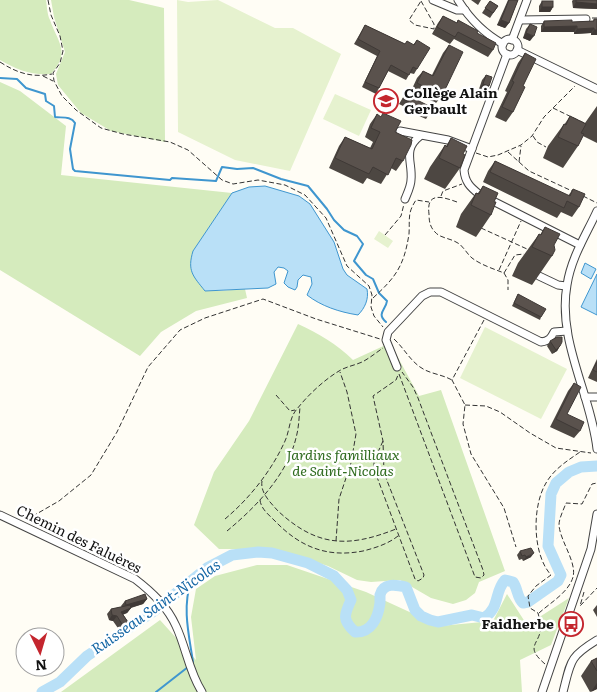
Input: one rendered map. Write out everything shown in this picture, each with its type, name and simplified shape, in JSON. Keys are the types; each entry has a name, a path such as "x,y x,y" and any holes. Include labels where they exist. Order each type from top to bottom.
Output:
{"street":[{"path":"433,0 456,10 465,10"},
{"path":"512,40 527,0"},
{"path":"460,1 474,22 495,40 503,44"},
{"path":"520,20 586,19"},
{"path":"507,40 512,40 518,45 517,50 514,54 507,54 502,49 503,44 507,40"},
{"path":"517,50 597,89"},
{"path":"507,54 464,170 465,178 470,187 479,194 580,245"},
{"path":"400,131 448,140 471,150"},
{"path":"405,200 412,182 409,162 410,152 414,141 420,136"},
{"path":"597,211 592,231 580,245 569,274 566,286 565,310 566,331 585,398 593,413 597,449"},
{"path":"539,276 558,285 566,286"},
{"path":"397,367 387,342 388,332 422,296 430,292 441,292 541,342 551,338 554,332 566,331"},
{"path":"585,398 597,396"},
{"name":"Chemin des Faluères","path":"0,514 18,525 39,533 135,579 151,591 167,610 177,627 191,669 202,692"},
{"path":"542,692 591,549 597,514"},
{"path":"563,692 570,665 578,652 597,640"}],"path":[{"path":"0,62 10,69 30,76 43,76 53,73 60,63 63,51 60,36 50,15 48,0"},
{"path":"422,0 434,24 434,29 415,25 409,20 422,0"},
{"path":"53,73 54,81 62,96 76,110 101,128 123,134 170,142 188,150 222,180 234,184 258,180 285,185 305,195 326,218 347,266 369,286 374,316 401,346 410,360 426,370 452,380 465,405 463,424 472,454 504,508 516,547"},
{"path":"43,76 54,81"},
{"path":"471,150 488,157 507,152 522,145 532,136 544,117 580,80"},
{"path":"553,108 584,122"},
{"path":"532,136 537,142 546,147"},
{"path":"518,162 522,145"},
{"path":"507,152 529,171 572,191"},
{"path":"441,197 443,191 467,182"},
{"path":"580,195 597,203"},
{"path":"372,299 394,277 404,262 410,210 416,200 429,202 441,197 457,202"},
{"path":"385,235 401,216 405,200"},
{"path":"429,202 432,230 438,236 455,241 461,245 472,258 504,273 508,280 508,290"},
{"path":"499,271 523,216"},
{"path":"480,228 528,250"},
{"path":"504,273 515,255 529,255"},
{"path":"18,525 60,501 91,475 117,432 148,366 180,330 205,318 263,299 387,342"},
{"path":"452,380 486,315"},
{"path":"225,519 235,511 263,479 286,439 290,422 301,404 340,370 364,362 387,342"},
{"path":"383,441 374,461 374,469 415,579 420,580 424,575 384,473 383,441 373,396 396,380 399,374 475,577 481,578 484,575 483,570 418,398 413,387 397,367"},
{"path":"336,541 338,499 351,462 356,434 349,398 340,370"},
{"path":"276,395 290,411 296,410"},
{"path":"227,531 260,500 288,460 296,440 301,404"},
{"path":"465,405 486,406 500,412 556,448 597,454"},
{"path":"550,667 536,656 534,649 541,627 538,613 530,608 528,596 536,586 551,575 546,570 538,546 536,524 539,498 547,482 562,464 580,452"},
{"path":"263,479 262,485 265,494 272,504 287,519 308,534 325,540 352,542 373,538 396,528"},
{"path":"538,613 564,592 574,574 564,546 559,523 566,503 582,504 592,484 597,484"},
{"path":"260,500 261,505 281,528 298,541 321,551 336,554 373,549 399,536"},
{"path":"580,584 586,586 580,606 597,588"}],"green space":[{"path":"0,0 46,0 48,15 62,53 57,66 51,74 36,74 24,71 0,60"},
{"path":"51,0 129,0 164,8 165,142 111,131 81,113 58,85 56,74 65,52 54,17"},
{"path":"177,0 188,2 218,0 275,28 293,28 341,54 290,171 235,160 178,132"},
{"path":"0,82 20,91 66,126 61,175 232,193 193,251 218,291 245,289 247,298 196,311 161,332 140,356 0,270"},
{"path":"335,94 371,110 359,136 323,119"},
{"path":"379,231 393,241 388,248 374,239"},
{"name":"Jardins familliaux de Saint-Nicolas","path":"298,324 327,339 353,360 390,343 419,396 441,390 505,571 479,582 475,593 466,600 453,604 431,598 400,580 371,582 357,580 328,566 276,549 219,549 194,525 214,472 249,421"},
{"path":"485,327 567,369 541,419 460,378"},
{"path":"257,565 287,565 366,592 440,626 493,621 507,594 527,625 569,598 551,645 520,660 522,692 61,692 160,620 196,660 191,617 196,589 215,576"}],"water":[{"path":"265,186 299,196 310,204 334,242 343,269 347,275 367,289 366,303 358,315 331,308 307,295 312,284 311,277 303,275 298,280 295,290 288,287 284,283 288,271 284,268 278,267 274,272 276,284 268,288 205,291 197,281 191,268 193,251 232,193 249,187"},
{"path":"585,263 596,269 591,279 581,273"},
{"path":"597,274 597,315 581,307"}],"building":[{"path":"509,0 518,0 509,23 501,20"},
{"path":"576,0 597,0 597,4 576,2"},
{"path":"490,1 498,6 493,13 485,8"},
{"path":"542,1 553,1 553,7 542,7"},
{"path":"443,16 457,23 458,20 496,43 493,50 458,32 455,37 437,27"},
{"path":"594,19 597,19 597,30 594,30 594,28 577,29 577,26 544,27 544,21 572,20 572,22 594,21"},
{"path":"530,24 537,27 534,36 526,33"},
{"path":"365,25 405,44 407,41 414,45 417,40 430,48 417,69 413,67 409,75 391,65 379,88 365,82 380,51 358,39"},
{"path":"449,45 463,52 442,96 417,83 423,71 433,76"},
{"path":"525,53 536,59 513,112 502,107"},
{"path":"486,75 492,77 489,86 483,84"},
{"path":"405,94 433,108 429,114 412,106 413,104 403,99"},
{"path":"383,113 401,121 395,132 412,140 403,161 396,158 388,175 373,167 369,174 335,158 345,137 372,149 380,132 371,128 377,114 381,117"},
{"path":"570,116 586,124 581,133 584,134 578,146 558,137"},
{"path":"451,138 467,146 460,168 439,158 445,145 447,147"},
{"path":"495,161 570,196 573,189 585,194 579,207 567,201 564,208 490,172"},
{"path":"483,186 498,193 491,215 471,205 476,193 479,194"},
{"path":"545,227 560,234 554,245 555,250 552,256 532,247"},
{"path":"518,294 546,309 541,317 514,303"},
{"path":"557,337 562,337 562,342 556,350 550,341"},
{"path":"597,362 597,372 593,370"},
{"path":"574,383 581,387 567,414 584,422 580,431 556,419"},
{"path":"531,548 534,553 526,557 525,555 522,556 520,551"},
{"path":"145,594 147,599 126,605 125,601"},
{"path":"130,605 131,608 121,612 128,622 123,626 117,616 112,615 111,609"},
{"path":"597,658 597,671 591,661"}],"waterway":[{"path":"0,78 17,79 26,88 45,94 46,101 54,106 55,117 69,118 75,123 70,149 73,169 75,171 170,180 172,178 216,181 222,167 237,169 253,168 281,179 308,186 334,220 344,230 357,236 363,244 354,261 366,275 373,279 379,293 387,301 382,314 386,322"},
{"name":"Ruisseau Saint-Nicolas","path":"42,692 60,682 87,656 154,611 207,568 232,555 258,552 272,553 308,563 334,576 347,590 351,600 347,610 346,621 355,632 361,632 373,624 379,609 380,595 384,588 391,585 406,587 415,610 421,616 438,622 472,615 484,618 495,605 499,590 505,580 513,582 523,603 528,602 558,581 561,575 548,546 551,494 556,483 569,472 581,467 597,466"},
{"path":"191,581 187,601 188,632 193,662 191,664"},
{"path":"156,692 188,667"}],"place":[{"name":"Collège Alain Gerbault","path":"386,101"},
{"name":"Faidherbe","path":"571,624"}]}
